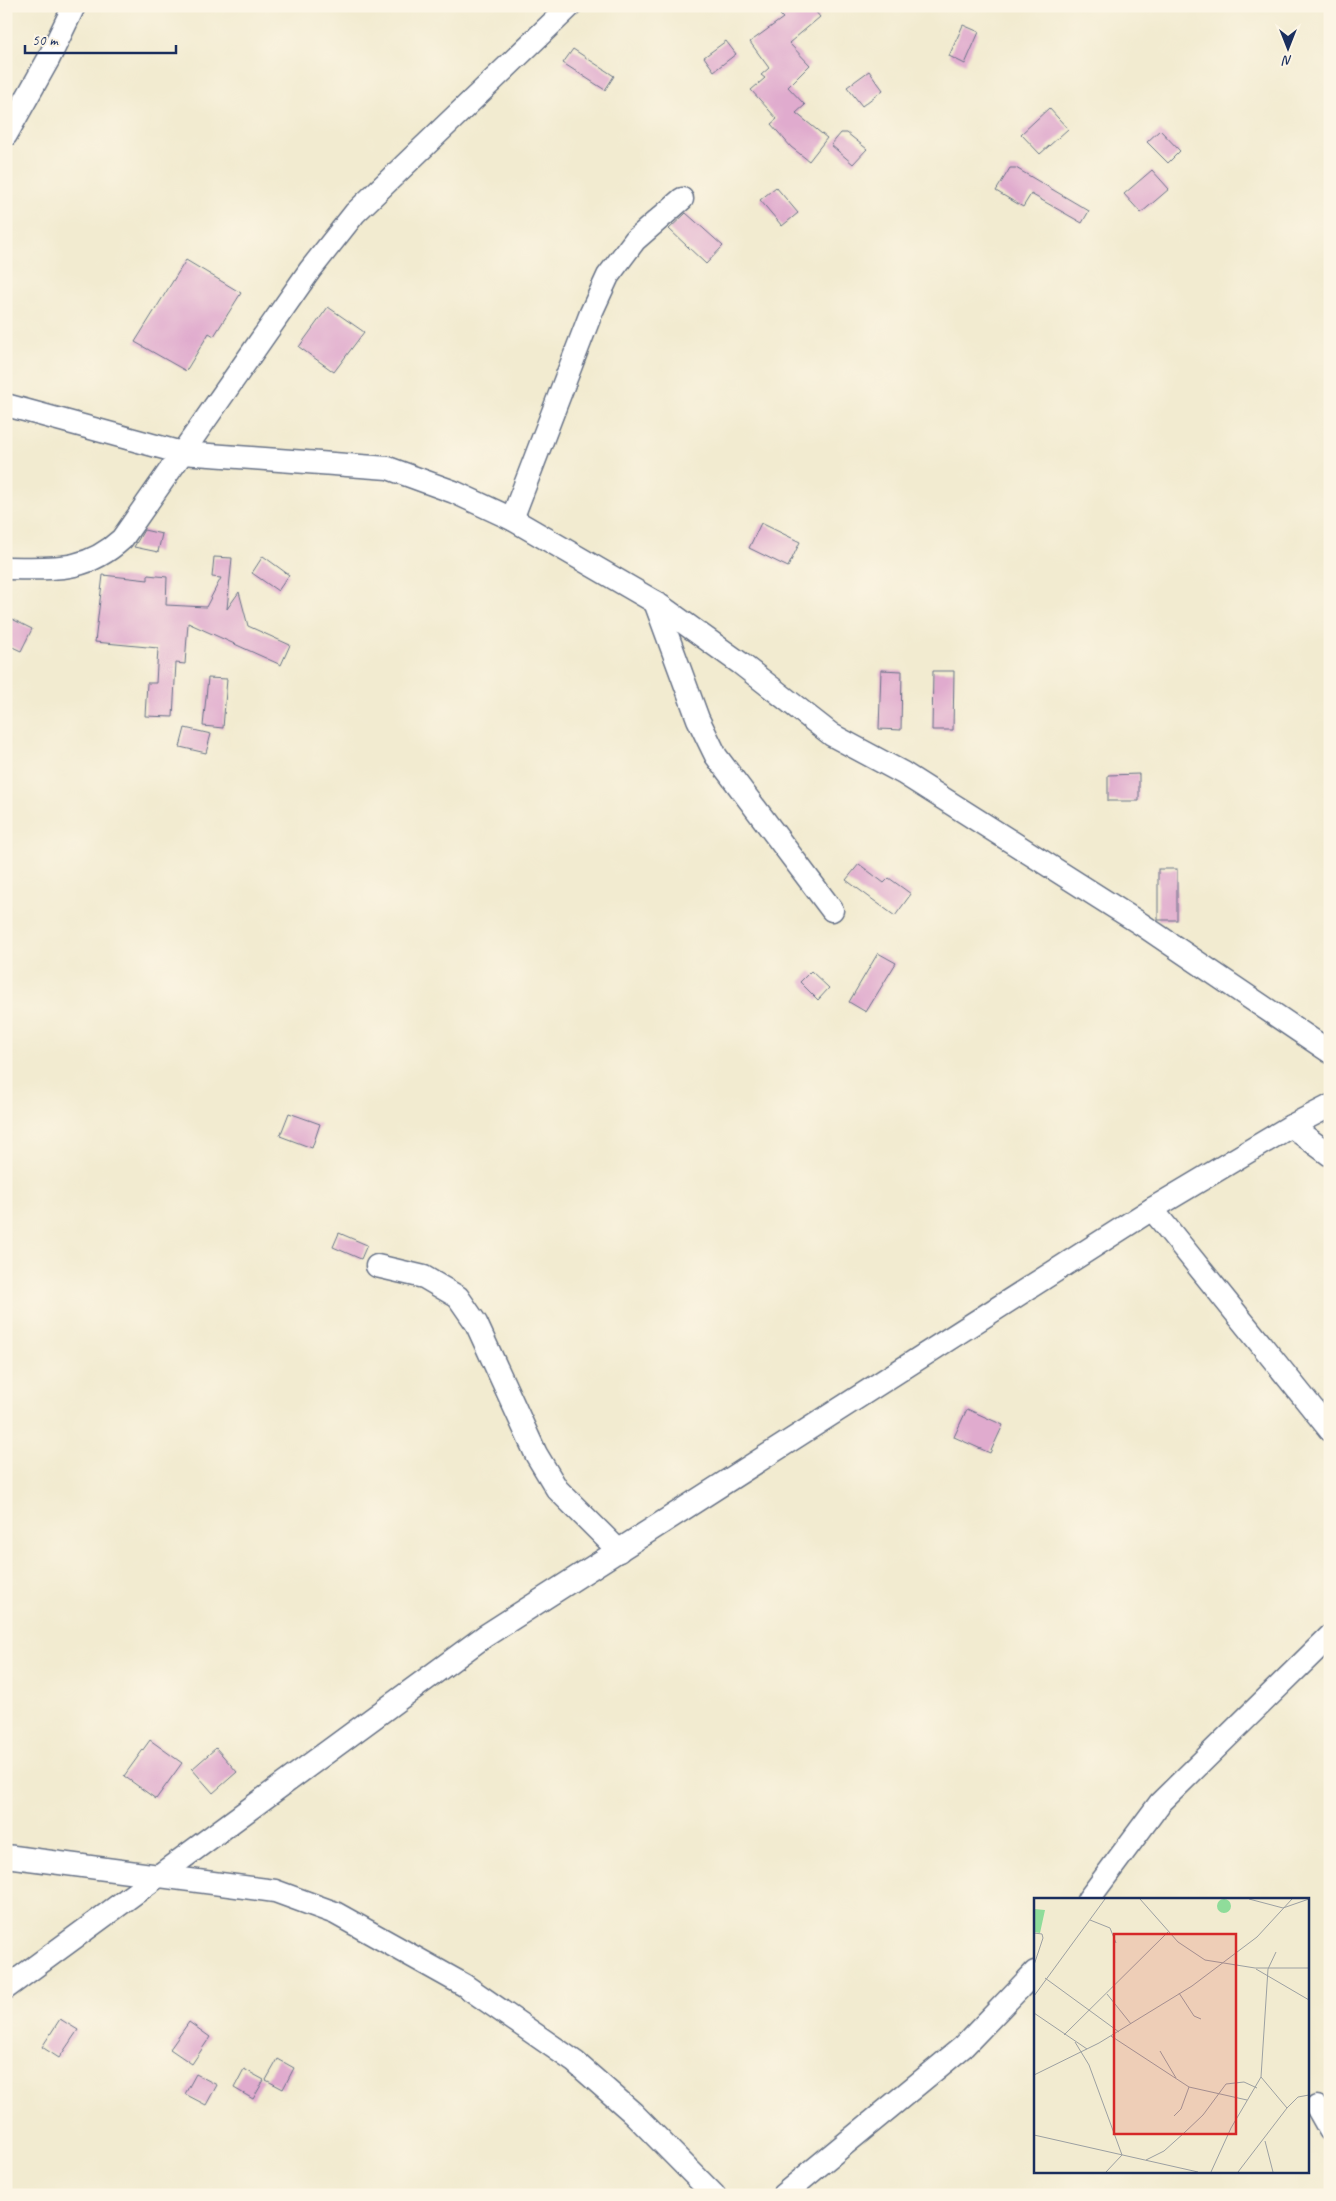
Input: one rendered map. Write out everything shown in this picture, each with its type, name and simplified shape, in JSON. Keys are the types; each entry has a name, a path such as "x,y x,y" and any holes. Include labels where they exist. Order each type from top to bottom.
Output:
{"street":[{"path":"6,135 48,60 74,6"},
{"path":"6,568 57,568 84,564 107,554 122,539 310,270 354,213 570,6"},
{"path":"512,519 591,313 608,276 635,240 682,199"},
{"path":"6,405 182,453 388,468 454,492 512,519 655,602 740,663 832,735 903,773 1133,918 1330,1052"},
{"path":"655,602 698,720 716,756 832,910"},
{"path":"6,1988 485,1636 1152,1209 1291,1126 1330,1106"},
{"path":"1291,1126 1330,1155"},
{"path":"1152,1209 1330,1430"},
{"path":"377,1266 424,1277 458,1297 476,1323 536,1454 557,1489 620,1551"},
{"path":"1089,1898 1160,1803 1330,1636"},
{"path":"6,1856 275,1891 335,1913 464,1985 574,2062 632,2113 714,2195"},
{"path":"783,2195 964,2046 1034,1973"},
{"path":"1317,2107 1330,2130"}],"building":[{"path":"790,6 811,6 820,17 789,43 810,65 788,87 805,105 796,113 827,138 809,161 791,147 771,124 777,119 751,90 765,78 761,75 769,68 750,42 783,18 780,15"},
{"path":"963,25 979,32 965,64 949,56"},
{"path":"726,41 736,54 714,71 704,57"},
{"path":"573,49 614,76 605,90 563,63"},
{"path":"869,71 883,90 862,106 847,87"},
{"path":"1049,108 1068,129 1040,154 1021,134"},
{"path":"1160,130 1180,151 1168,163 1147,142"},
{"path":"841,133 847,133 867,149 853,164 831,145"},
{"path":"1010,168 1016,168 1089,211 1082,223 1031,194 1023,207 996,191"},
{"path":"1152,170 1169,189 1141,213 1124,194"},
{"path":"776,187 798,213 782,226 760,200"},
{"path":"686,213 723,246 706,264 669,229"},
{"path":"186,260 241,293 214,336 209,333 186,371 135,342"},
{"path":"328,307 364,332 334,372 299,347"},
{"path":"761,523 800,542 788,567 749,548"},
{"path":"144,530 162,534 158,552 134,547"},
{"path":"263,556 289,575 278,591 252,573"},
{"path":"214,557 232,558 227,609 239,592 248,626 290,645 281,665 188,623 185,664 176,663 173,717 145,716 147,683 156,683 158,648 95,642 103,575 148,580 148,575 167,577 166,605 206,607 221,578 212,577"},
{"path":"6,616 32,629 21,651 6,644"},
{"path":"881,670 902,671 901,730 879,729"},
{"path":"933,671 954,671 953,730 932,730"},
{"path":"208,678 227,679 223,728 203,726"},
{"path":"185,728 211,734 206,753 180,747"},
{"path":"1139,774 1139,801 1108,801 1108,775"},
{"path":"859,864 884,883 889,878 911,894 895,916 846,880"},
{"path":"1158,869 1177,869 1177,920 1158,920"},
{"path":"878,953 896,963 866,1012 849,1002"},
{"path":"811,971 829,988 818,1000 800,982"},
{"path":"289,1113 320,1124 312,1148 280,1136"},
{"path":"339,1233 367,1245 361,1259 333,1247"},
{"path":"967,1409 1003,1425 990,1453 954,1437"},
{"path":"150,1740 182,1763 156,1799 124,1776"},
{"path":"216,1748 237,1772 213,1793 192,1769"},
{"path":"60,2019 78,2030 59,2058 42,2047"},
{"path":"189,2022 210,2037 192,2064 170,2049"},
{"path":"278,2059 294,2068 283,2089 266,2080"},
{"path":"244,2069 264,2080 253,2099 234,2088"},
{"path":"196,2074 217,2085 206,2105 185,2094"}]}
